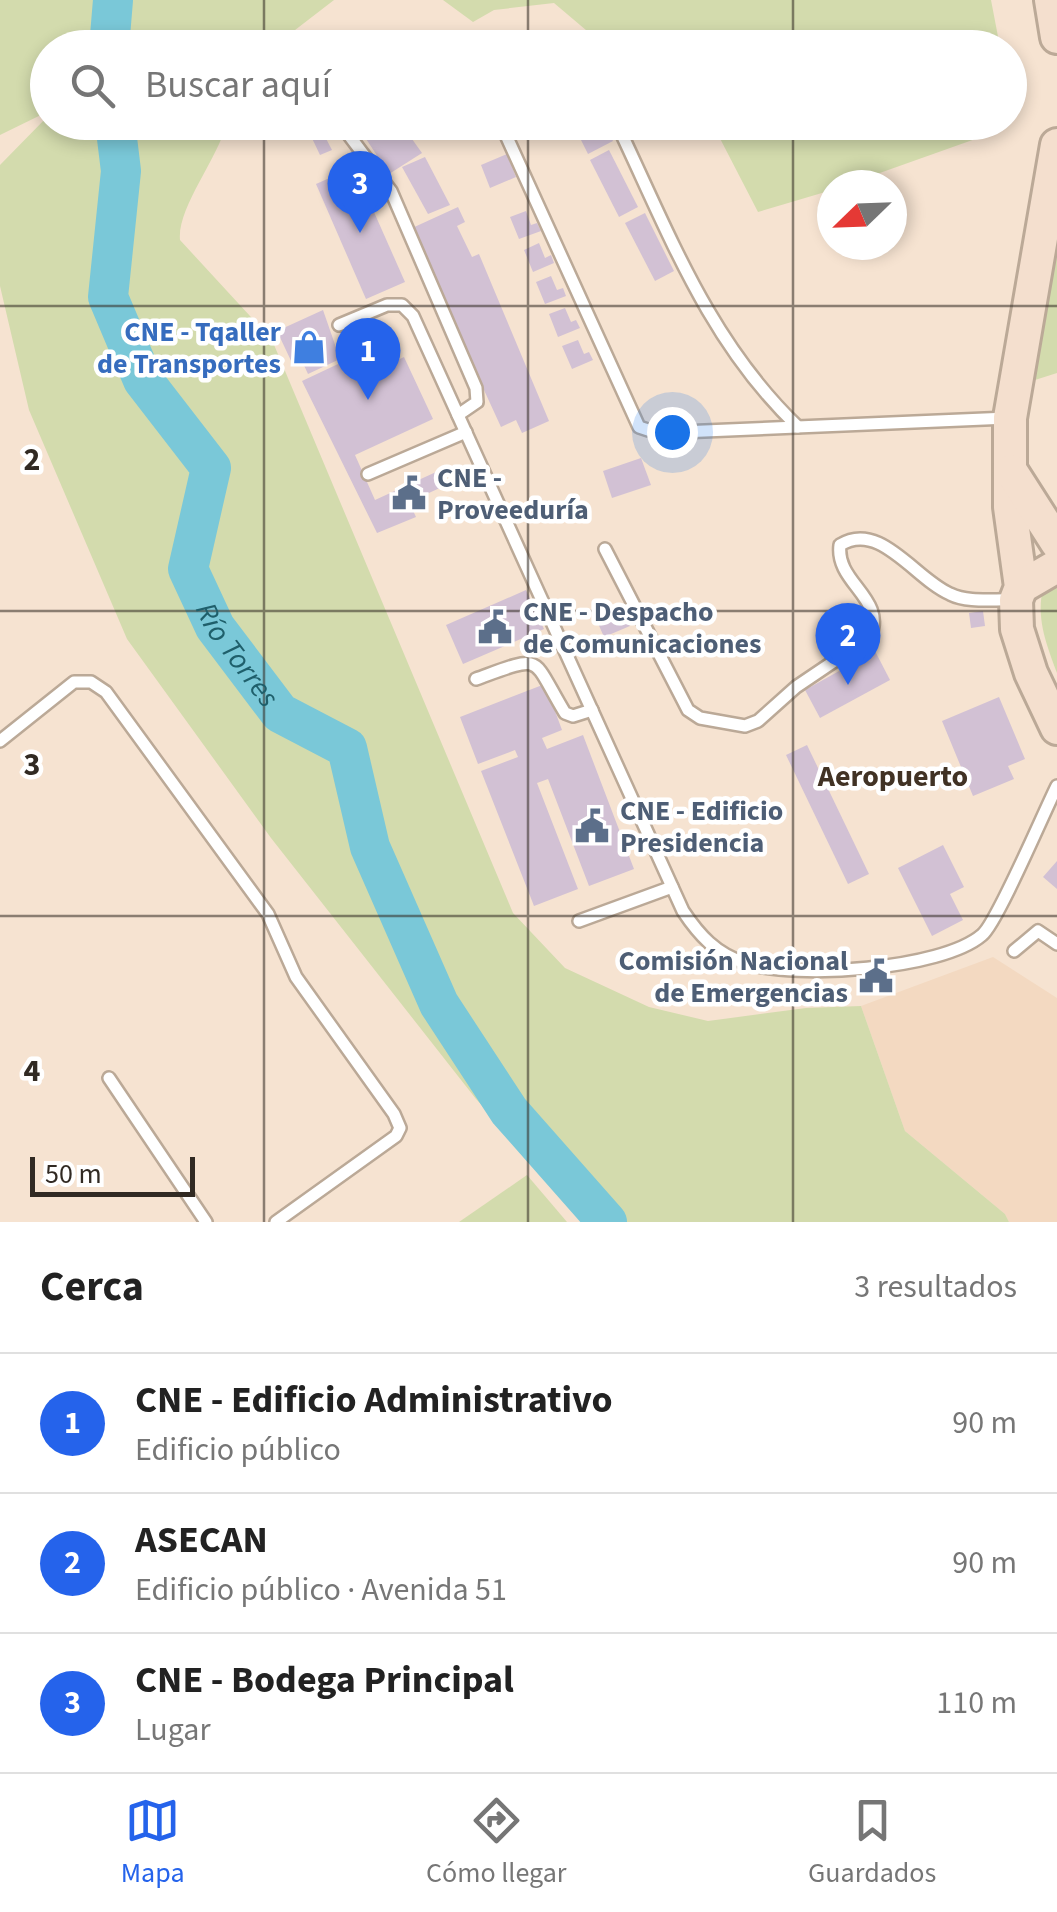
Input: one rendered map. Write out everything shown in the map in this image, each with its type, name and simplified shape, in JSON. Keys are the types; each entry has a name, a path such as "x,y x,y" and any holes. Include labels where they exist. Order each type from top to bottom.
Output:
{"main road":[{"path":"1051,0 1057,37"},
{"path":"1057,145 1010,418 1010,506 1019,593 1017,629 1031,673 1057,728"},
{"path":"1010,468 1057,543"},
{"path":"1019,593 1057,566"}],"lane":[{"path":"353,140 391,190 476,388 477,402 458,414"},
{"path":"508,140 639,427 657,432 1010,418"},
{"path":"625,140 707,313 739,364 798,427"},
{"path":"339,325 387,305 402,305 413,316 672,887 698,935 744,963 813,973 858,970 961,947 991,926 1057,786"},
{"path":"368,474 466,432"},
{"path":"605,549 688,710 722,725 745,726 758,721 796,687 870,637 875,627 872,605 843,571 838,558 840,546 850,540 864,536 880,543 948,594 1019,593"},
{"path":"476,679 522,663 534,663 546,673 564,713 573,716 592,710"},
{"path":"0,742 74,682 91,682 106,692 268,914 296,977 394,1114 400,1128 396,1136 276,1222"},
{"path":"579,921 672,887"},
{"path":"1014,951 1038,930 1057,944"},
{"path":"109,1078 206,1222"}],"shaded area":[{"path":"993,957 1057,998 1057,1222 1009,1222 1005,1214 905,1131 861,1006"}],"green space":[{"path":"0,0 334,0 295,30 30,30 30,120 0,135"},
{"path":"443,0 991,0 997,30 586,30 554,3 494,10 473,22"},
{"path":"30,134 30,140 221,140 185,213 180,240 272,340 513,913 565,968 649,1007 708,1021 806,1008 861,1006 905,1131 1005,1214 1009,1222 591,1222 476,1099 271,838 127,639 29,410 0,286 0,165"},
{"path":"721,140 973,140 888,170 817,170 817,194 758,212"},
{"path":"1057,246 1057,373 1035,380"},
{"path":"1057,581 1057,673 1044,633 1041,603 1042,593"},
{"path":"527,1175 567,1222 459,1222"}],"building":[{"path":"313,140 327,140 332,150 320,155"},
{"path":"367,140 413,140 422,153 389,174"},
{"path":"581,140 613,140 613,141 588,154"},
{"path":"609,150 638,207 619,217 590,160"},
{"path":"507,154 516,177 490,188 481,165"},
{"path":"425,157 450,205 428,214 402,167"},
{"path":"354,167 405,282 366,299 316,184"},
{"path":"458,207 465,222 457,226 472,257 479,254 549,421 522,433 516,420 501,427 410,229"},
{"path":"526,211 531,225 537,223 541,231 519,239 510,217"},
{"path":"645,213 674,271 655,281 625,223"},
{"path":"539,243 545,258 551,255 554,263 533,272 524,250"},
{"path":"551,276 557,290 563,288 566,296 545,304 536,282"},
{"path":"565,308 571,322 576,320 580,328 558,337 549,314"},
{"name":"CNE - Tqaller de Transportes","path":"323,310 340,359 308,374 302,361 293,365 277,331"},
{"path":"578,340 584,354 589,352 593,360 572,369 562,346"},
{"path":"372,348 381,368 404,357 433,419 355,455 375,500 436,472 442,487 409,502 416,517 377,533 302,381"},
{"path":"641,458 651,485 612,498 603,471"},
{"name":"CNE - Despacho de Comunicaciones","path":"526,590 544,629 463,664 446,625"},
{"path":"620,603 630,626 604,637 594,614"},
{"path":"983,611 985,626 971,628 969,613"},
{"path":"875,651 890,680 820,718 805,690"},
{"name":"CNE - Edificio Presidencia","path":"545,684 562,730 542,738 547,749 583,735 634,869 589,886 548,779 537,783 578,889 534,906 481,771 518,757 515,750 478,764 460,717"},
{"path":"999,697 1025,759 1008,766 1014,779 973,796 942,721"},
{"path":"807,745 869,874 848,884 786,755"},
{"path":"943,845 964,887 950,894 963,920 932,936 898,868"},
{"path":"1057,861 1057,889 1043,877"}],"waterway":[{"name":"Río Torres","path":"110,30 113,0"},
{"name":"Río Torres","path":"117,140 121,171 108,297 143,380 211,468 188,569 215,627 280,713 347,748 370,847 439,1004 509,1111 607,1222"}],"place":[{"name":"CNE - Bodega Principal","path":"360,233"},
{"name":"CNE - Tqaller de Transportes","path":"309,347"},
{"name":"CNE - Edificio Administrativo","path":"368,400"},
{"name":"CNE - Proveeduría","path":"409,493"},
{"name":"CNE - Despacho de Comunicaciones","path":"495,627"},
{"name":"ASECAN","path":"848,685"},
{"name":"CNE - Edificio Presidencia","path":"592,826"},
{"name":"Comisión Nacional de Emergencias","path":"876,976"}],"district":[{"name":"Aeropuerto","path":"893,776"}]}
